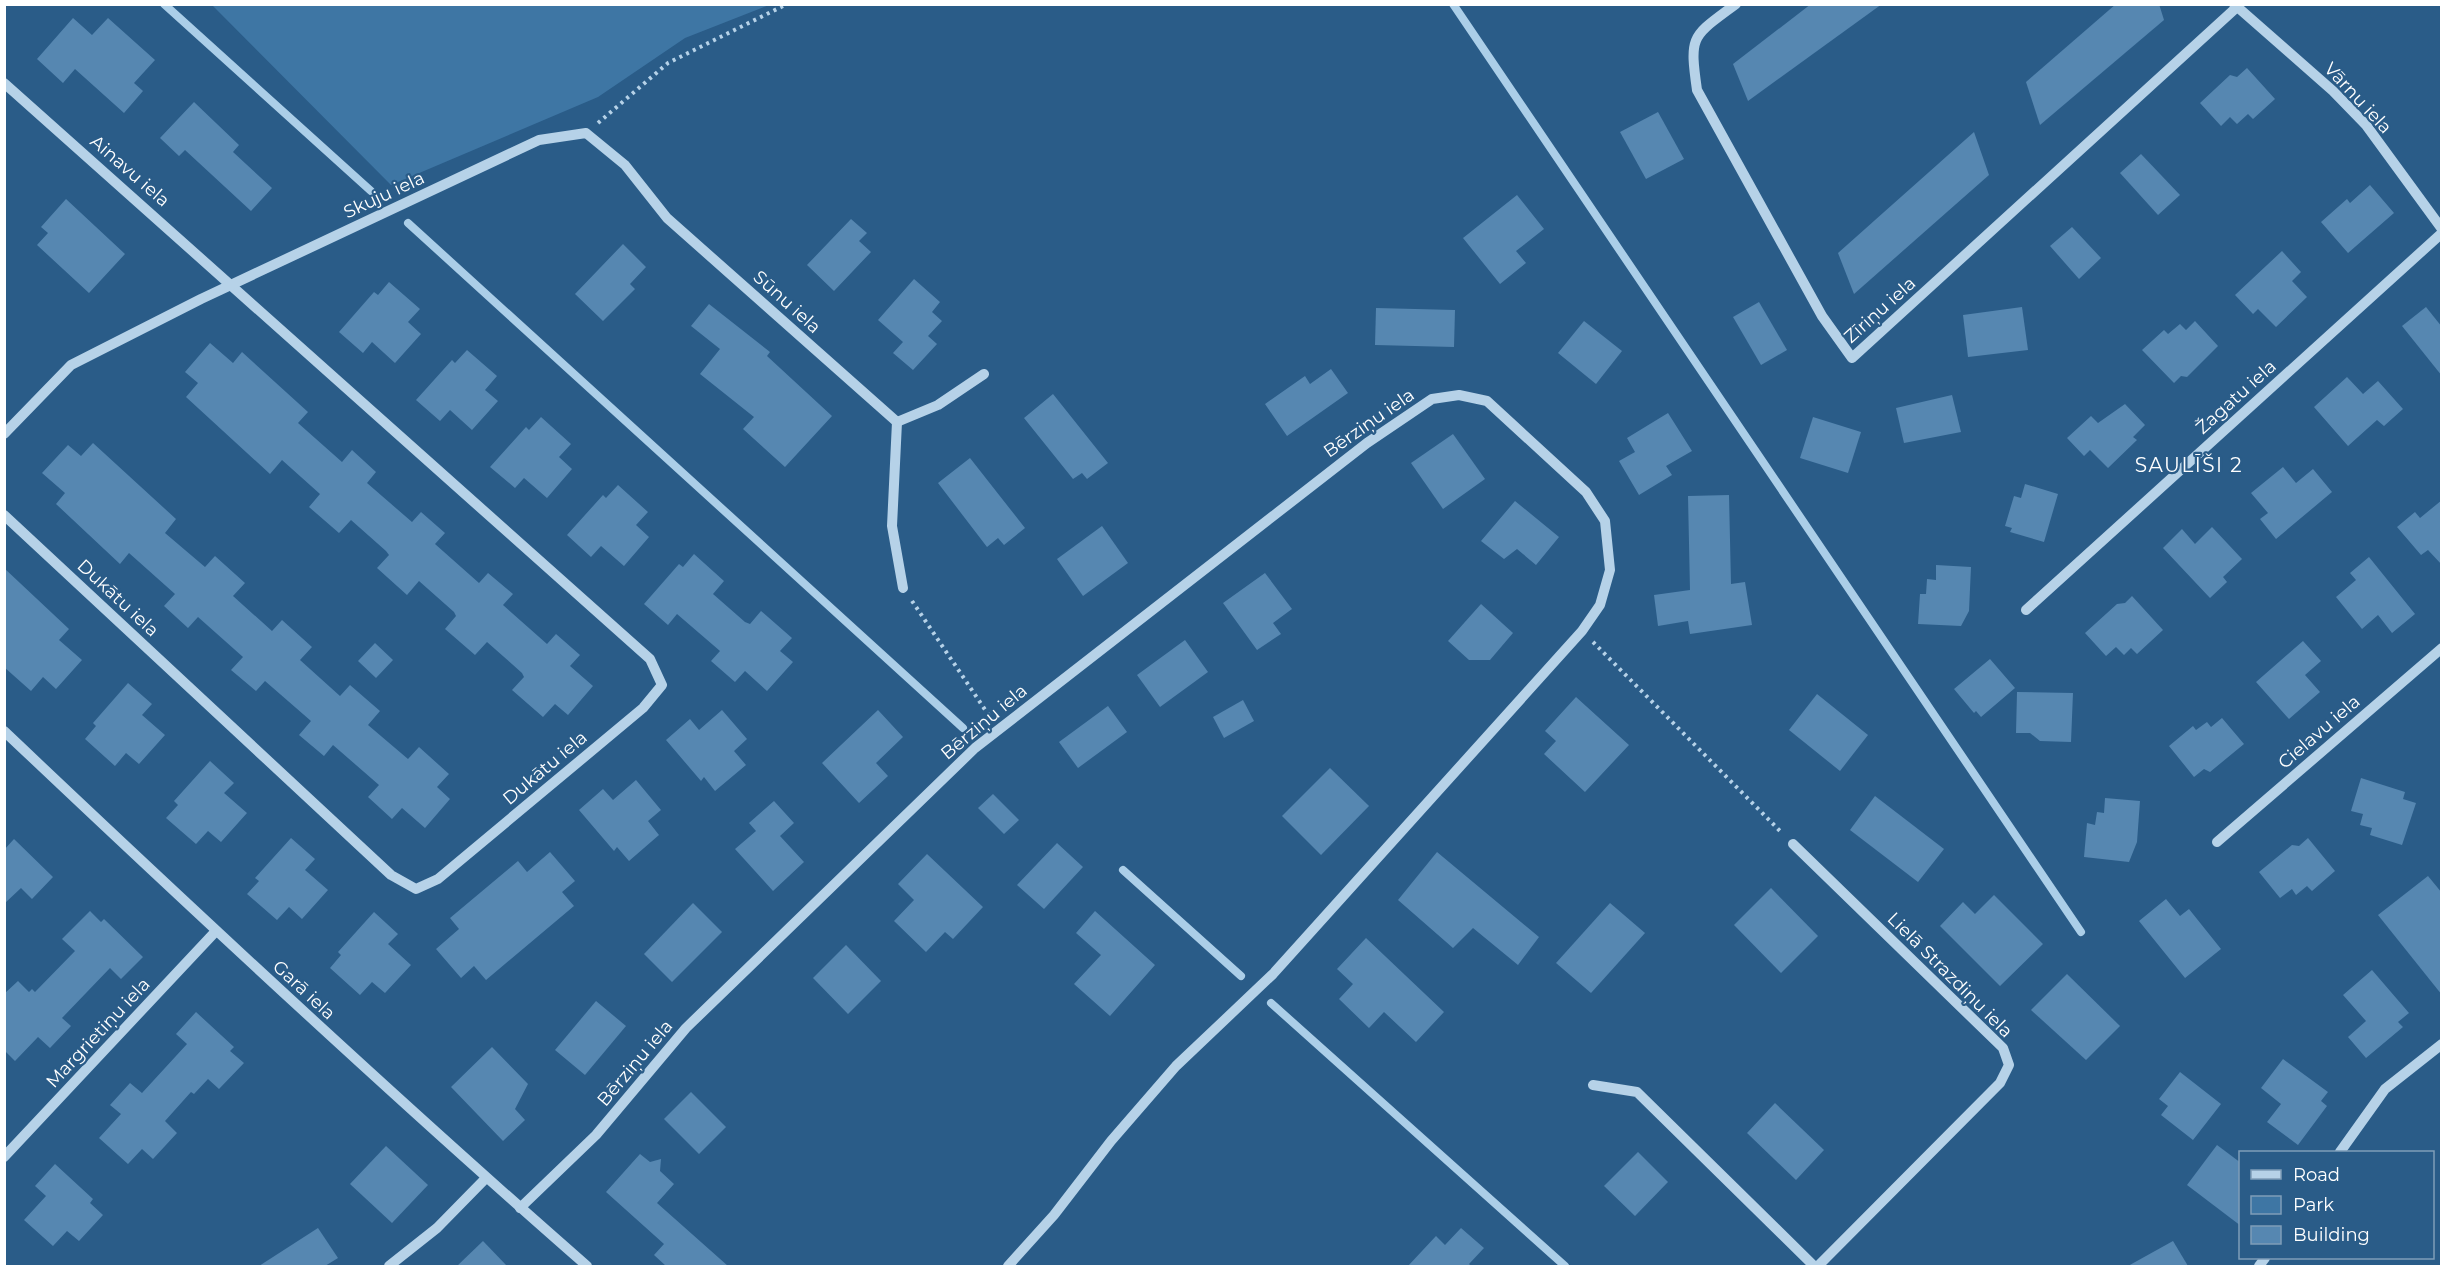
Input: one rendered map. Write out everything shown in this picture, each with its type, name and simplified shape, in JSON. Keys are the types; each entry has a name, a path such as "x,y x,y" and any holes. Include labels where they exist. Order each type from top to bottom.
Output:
{"street":[{"name":"Zīriņu iela","path":"1736,4 1698,32 1692,56 1697,90 1822,316 1852,358 2235,6"},
{"name":"Vārnu iela","path":"2235,6 2333,91 2366,125 2442,231"},
{"name":"Ainavu iela","path":"4,83 233,285"},
{"name":"Skuju iela","path":"4,434 72,365 233,285 539,140 586,133"},
{"name":"Sūnu iela","path":"586,133 625,165 667,218 897,422"},
{"name":"Žagatu iela","path":"2026,610 2442,231"},
{"name":"Dukātu iela","path":"4,515 391,875 416,889 438,879 643,708 662,685 650,659 233,285"},
{"path":"903,588 892,526 897,422 938,405 984,374"},
{"name":"Bērziņu iela","path":"520,1208 596,1135 686,1028 975,748 1287,502 1432,399 1459,395 1487,401 1586,492 1605,521 1610,570 1600,605 1582,631 1273,974 1176,1066 1111,1141 1054,1215 1008,1266"},
{"name":"Cielavu iela","path":"2217,842 2442,648"},
{"name":"Garā iela","path":"4,731 216,931 486,1178 588,1266"},
{"name":"Lielā Strazdiņu iela","path":"1593,1085 1637,1092 1816,1266 2000,1083 2009,1065 2003,1048 1793,844"},
{"name":"Margrietiņu iela","path":"4,1157 216,931"},
{"path":"2341,1151 2385,1089 2442,1044"},
{"path":"389,1266 437,1228 486,1178"}],"path":[{"path":"586,133 668,63 787,4"},
{"path":"903,588 999,730"},
{"path":"1582,631 1793,844"}],"green space":[{"path":"212,5 769,5 685,38 598,97 391,185"}],"building":[{"path":"1811,4 1882,4 1748,101 1733,64"},
{"path":"2116,4 2159,4 2164,20 2040,125 2026,82"},
{"path":"73,18 92,35 108,18 155,60 134,83 143,91 124,113 75,69 63,83 37,59"},
{"path":"2247,68 2275,99 2253,119 2248,114 2237,124 2230,117 2221,126 2200,103 2230,75 2237,77"},
{"path":"194,102 239,145 233,152 272,188 251,211 185,150 179,156 160,138"},
{"path":"1658,112 1684,159 1646,179 1620,132"},
{"path":"1974,132 1989,175 1854,294 1838,253"},
{"path":"2141,154 2180,195 2158,215 2120,173"},
{"path":"2370,185 2394,213 2348,253 2321,222 2347,199 2350,203"},
{"path":"1517,195 1544,229 1516,251 1526,263 1500,284 1463,238"},
{"path":"66,199 125,254 89,293 37,245 48,233 41,227"},
{"path":"851,219 867,233 859,241 871,252 834,291 807,265"},
{"path":"2072,227 2101,258 2079,279 2050,246"},
{"path":"623,244 646,267 630,284 635,289 603,321 575,294"},
{"path":"2282,251 2301,272 2292,281 2307,297 2276,327 2258,309 2253,314 2235,295"},
{"path":"914,279 940,302 932,312 942,321 928,336 937,344 913,370 893,353 903,342 878,320"},
{"path":"389,282 420,309 408,322 421,334 395,363 372,342 363,353 339,332 374,292 378,295"},
{"path":"1759,302 1787,350 1761,365 1733,317"},
{"path":"709,304 770,352 767,356 832,416 785,467 743,429 754,417 700,374 720,349 691,326"},
{"path":"2022,307 2028,350 1968,357 1963,315"},
{"path":"2426,307 2442,327 2442,376 2402,326"},
{"path":"1376,308 1455,310 1454,347 1375,345"},
{"path":"1584,321 1622,351 1596,384 1558,353"},
{"path":"2195,321 2218,346 2187,377 2181,376 2174,383 2142,350 2164,330 2168,334 2180,324 2186,330"},
{"path":"210,343 233,363 242,352 308,412 298,423 342,462 352,450 376,472 367,483 412,522 421,512 445,533 435,544 479,583 488,573 513,594 503,605 547,644 556,634 580,655 570,666 593,686 568,715 555,704 543,717 512,690 524,677 522,673 487,642 475,655 445,629 456,616 454,612 419,581 407,595 377,568 389,555 386,551 351,520 339,533 309,507 320,494 282,460 270,474 186,397 198,383 185,372"},
{"path":"467,350 497,376 485,390 498,401 472,430 450,410 440,421 416,400 452,360 455,363"},
{"path":"1331,369 1348,393 1287,436 1265,404 1305,376 1310,384"},
{"path":"2347,377 2363,394 2378,381 2403,409 2384,426 2377,420 2348,446 2314,407"},
{"path":"1053,394 1108,463 1087,479 1082,473 1073,479 1024,418"},
{"path":"1952,395 1961,432 1904,443 1896,408"},
{"path":"2125,404 2145,425 2133,437 2137,440 2108,468 2090,450 2084,456 2067,438 2091,416 2098,423"},
{"path":"1668,413 1692,451 1666,466 1672,475 1639,495 1619,461 1635,452 1627,438"},
{"path":"541,417 571,444 559,457 572,469 547,498 524,478 515,488 490,467 526,427 529,430"},
{"path":"1813,417 1861,432 1848,473 1800,458"},
{"path":"1453,434 1485,479 1443,509 1411,463"},
{"path":"93,443 176,519 165,533 205,567 215,556 245,583 233,596 272,631 282,620 312,647 300,660 340,696 350,685 380,711 368,725 408,759 419,747 449,774 437,787 450,799 425,828 402,808 392,819 368,797 379,785 333,745 324,756 299,735 311,721 265,681 256,691 231,670 243,657 198,617 188,628 164,606 175,594 129,553 120,564 56,504 65,493 42,473 68,445 81,456"},
{"path":"970,458 1025,528 1004,545 998,538 987,547 938,483"},
{"path":"2283,467 2296,483 2313,469 2332,492 2276,539 2260,519 2268,513 2251,493"},
{"path":"2025,484 2058,494 2044,542 2010,532 2012,528 2005,526 2014,496 2021,498"},
{"path":"618,485 648,512 636,525 649,537 624,566 601,546 591,557 567,535 603,495 606,498"},
{"path":"1729,495 1731,584 1745,582 1752,625 1690,634 1688,621 1658,626 1654,595 1690,590 1688,496"},
{"path":"2442,500 2442,565 2428,550 2421,555 2397,527 2415,512 2420,518"},
{"path":"1515,501 1559,537 1536,565 1517,549 1504,559 1481,541"},
{"path":"1102,526 1128,563 1083,596 1057,559"},
{"path":"2212,527 2242,559 2223,577 2227,582 2210,598 2163,548 2182,529 2195,544"},
{"path":"694,554 724,581 713,594 745,622 750,624 761,611 792,638 780,651 793,662 767,691 745,671 735,682 711,661 720,651 677,614 668,625 644,604 679,564 683,567"},
{"path":"2369,557 2415,614 2392,633 2378,615 2362,629 2336,597 2356,580 2350,573"},
{"path":"1936,565 1971,567 1969,611 1961,626 1918,624 1920,594 1926,594 1927,579 1936,580"},
{"path":"4,568 69,629 59,640 82,660 56,689 43,677 31,691 4,667"},
{"path":"1265,573 1292,609 1273,623 1281,634 1257,650 1223,603"},
{"path":"2132,596 2163,630 2137,654 2131,648 2124,655 2116,647 2106,656 2085,633 2117,604 2125,603"},
{"path":"1481,604 1513,633 1490,660 1469,660 1448,641"},
{"path":"1185,640 1208,672 1160,707 1137,675"},
{"path":"2303,641 2321,661 2305,675 2320,692 2289,719 2256,682"},
{"path":"375,643 393,660 376,678 358,661"},
{"path":"1990,659 2015,688 1981,717 1976,711 1974,713 1954,689"},
{"path":"128,683 152,704 142,715 165,735 139,764 126,753 115,766 85,739 96,726 93,723"},
{"path":"2017,692 2073,693 2071,742 2040,741 2030,733 2016,733"},
{"path":"1817,694 1868,735 1840,771 1789,730"},
{"path":"1576,697 1629,745 1585,792 1544,754 1556,741 1545,731"},
{"path":"1243,700 1254,721 1224,738 1213,717"},
{"path":"1108,706 1127,732 1078,768 1059,742"},
{"path":"722,710 747,739 734,751 746,765 715,791 704,777 701,781 666,740 690,719 699,730"},
{"path":"878,710 903,737 876,763 888,776 859,803 822,763"},
{"path":"2222,718 2244,744 2210,772 2204,769 2194,777 2169,746 2193,726 2196,730 2207,722 2211,727"},
{"path":"210,761 234,783 224,793 247,813 221,842 208,831 196,844 166,818 178,805 174,801"},
{"path":"1330,768 1369,806 1321,855 1282,816"},
{"path":"2361,778 2405,792 2403,799 2416,803 2402,845 2370,835 2372,828 2360,825 2363,814 2351,811"},
{"path":"636,780 661,810 648,821 659,835 629,861 617,847 614,851 579,810 603,789 613,800"},
{"path":"993,794 1019,820 1004,834 978,808"},
{"path":"1875,796 1944,849 1918,882 1850,830"},
{"path":"2105,798 2140,801 2137,842 2129,862 2084,857 2087,823 2095,825 2097,812 2104,813"},
{"path":"774,801 794,823 780,836 804,862 773,891 735,849 756,831 749,823"},
{"path":"291,838 315,859 305,870 328,890 302,919 289,907 277,920 247,894 259,881 255,878"},
{"path":"2308,838 2335,871 2312,891 2307,886 2296,895 2292,889 2280,898 2259,872 2292,845 2299,846"},
{"path":"14,839 53,877 32,899 21,888 4,904 4,850"},
{"path":"1057,843 1083,867 1044,909 1017,885"},
{"path":"550,852 575,881 562,892 574,906 486,980 474,966 461,978 436,949 459,929 450,918 518,861 527,872"},
{"path":"1437,852 1539,937 1518,965 1473,928 1453,948 1398,900"},
{"path":"927,854 983,907 953,939 945,932 926,952 894,921 914,900 898,884"},
{"path":"2428,876 2442,893 2442,995 2378,915"},
{"path":"1771,888 1818,936 1781,973 1734,925"},
{"path":"1994,895 2043,944 2000,986 1940,926 1963,902 1975,914"},
{"path":"2166,899 2180,916 2189,909 2221,949 2185,978 2139,921"},
{"path":"693,903 722,932 672,982 644,954"},
{"path":"1610,903 1645,933 1591,993 1556,963"},
{"path":"90,911 101,922 104,919 143,957 121,979 110,968 62,1018 71,1026 50,1048 38,1037 15,1061 4,1050 4,994 18,981 29,992 32,989 35,992 75,951 62,939"},
{"path":"1095,911 1155,965 1110,1016 1074,984 1101,955 1076,933"},
{"path":"374,912 398,934 388,944 411,965 385,993 372,982 360,995 330,968 341,955 338,952"},
{"path":"1366,938 1444,1012 1416,1042 1384,1012 1369,1028 1339,999 1353,984 1337,969"},
{"path":"846,945 881,981 848,1014 813,978"},
{"path":"2372,970 2409,1013 2398,1022 2403,1027 2366,1058 2348,1037 2366,1021 2343,995"},
{"path":"2067,974 2120,1026 2086,1060 2031,1010"},
{"path":"596,1001 626,1026 585,1075 555,1050"},
{"path":"196,1012 234,1047 230,1051 244,1063 219,1089 208,1079 194,1094 191,1092 165,1121 177,1133 153,1159 142,1149 128,1164 99,1138 121,1114 110,1105 130,1083 142,1093 187,1044 176,1034"},
{"path":"492,1047 528,1084 515,1109 525,1120 503,1141 451,1087"},
{"path":"2283,1059 2328,1092 2321,1101 2327,1106 2298,1145 2267,1122 2281,1104 2261,1088"},
{"path":"2180,1072 2221,1104 2193,1140 2161,1115 2168,1106 2159,1099"},
{"path":"691,1092 726,1127 699,1154 664,1119"},
{"path":"1775,1103 1824,1150 1796,1180 1747,1133"},
{"path":"2217,1145 2239,1162 2239,1224 2187,1185"},
{"path":"386,1146 428,1185 392,1223 350,1184"},
{"path":"1638,1152 1668,1182 1635,1216 1604,1186"},
{"path":"640,1154 650,1162 661,1159 660,1171 674,1184 657,1203 728,1266 666,1266 654,1255 664,1244 606,1192"},
{"path":"55,1164 93,1199 90,1203 103,1215 79,1241 67,1231 53,1246 24,1220 46,1196 35,1186"},
{"path":"318,1228 338,1258 325,1266 259,1266"},
{"path":"1461,1228 1484,1248 1469,1264 1471,1266 1408,1266 1436,1236 1445,1245"},
{"path":"483,1241 507,1266 457,1266"},
{"path":"2173,1241 2188,1266 2128,1266"}],"waterway":[{"path":"164,4 371,191"},
{"path":"1453,4 2081,932"},
{"path":"408,223 963,728"},
{"path":"1123,870 1241,976"},
{"path":"1271,1003 1565,1266"}],"district":[{"name":"SAULĪŠI 2","path":"2189,465"}]}
